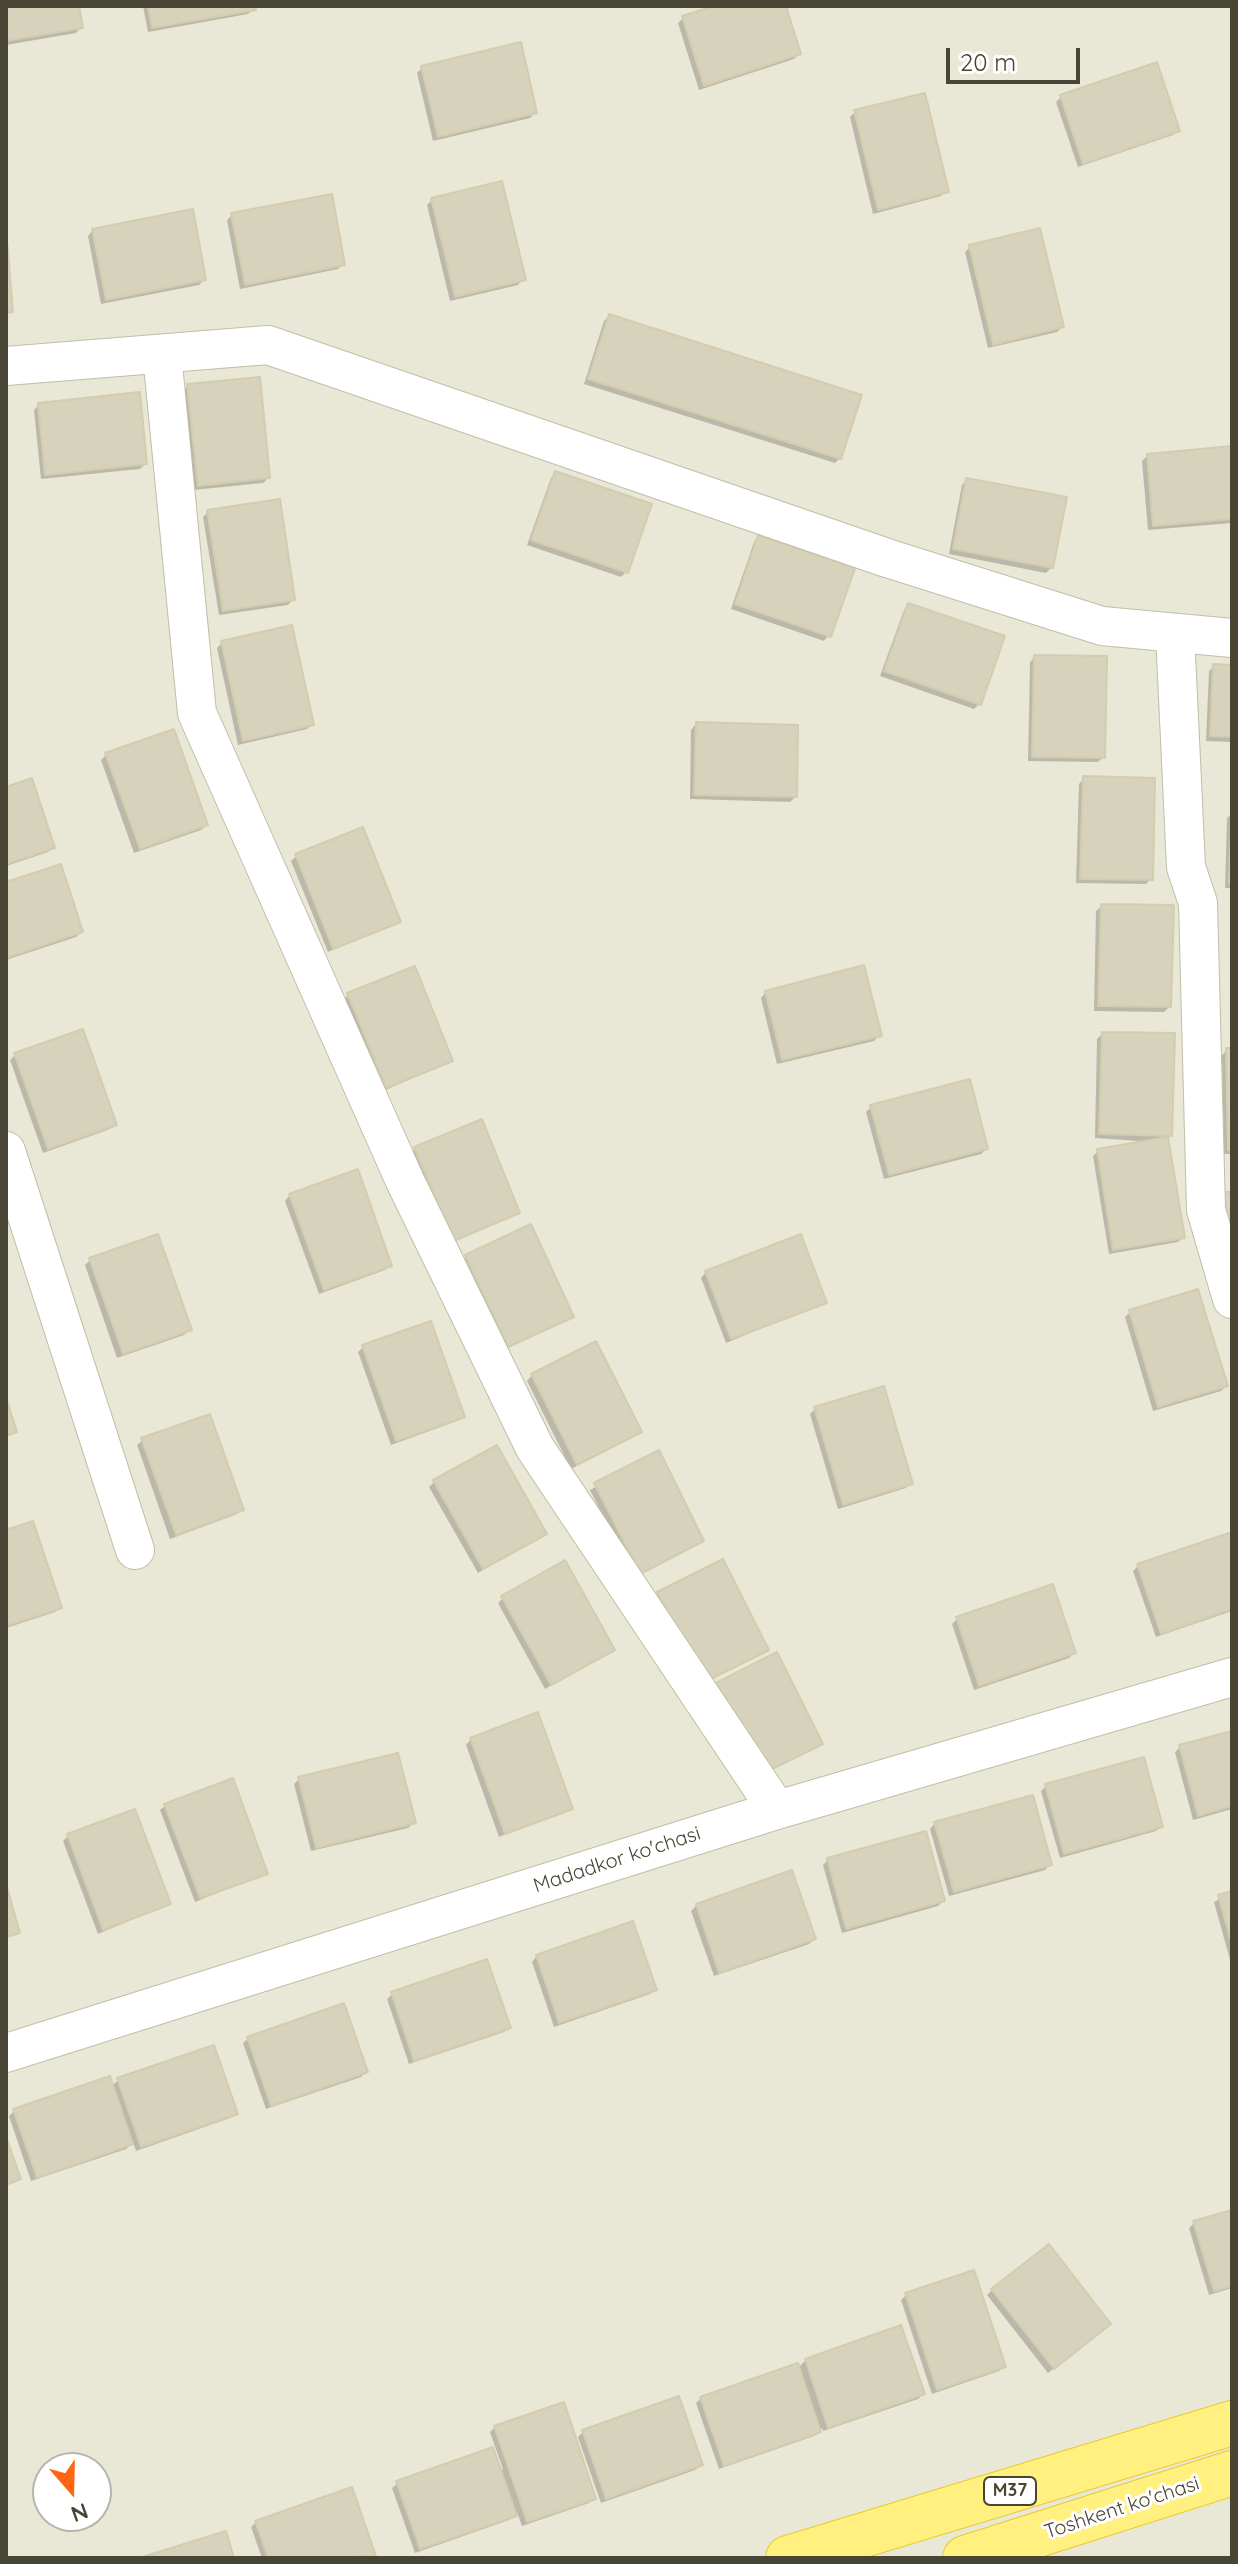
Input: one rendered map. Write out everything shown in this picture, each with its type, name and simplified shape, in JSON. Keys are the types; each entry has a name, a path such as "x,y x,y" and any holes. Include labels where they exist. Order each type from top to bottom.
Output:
{"highway":[{"name":"M37","path":"788,2558 1232,2423"},
{"name":"Toshkent ko'chasi","path":"965,2558 1232,2473"}],"street":[{"path":"6,366 268,345 887,558 1102,626 1232,638"},
{"path":"162,354 197,713 405,1181 535,1448 777,1810"},
{"path":"1175,633 1186,867 1198,903 1206,1210 1232,1299"},
{"path":"7,1156 135,1550"},
{"name":"Madadkor ko'chasi","path":"6,2053 777,1810 1232,1677"}],"shaded area":[{"path":"6,6 1232,6 1232,2558 6,2558"}],"building":[{"path":"6,6 79,6 83,28 6,41"},
{"path":"148,6 255,6 256,10 152,28"},
{"path":"714,6 786,6 801,54 704,86 682,16"},
{"path":"521,42 537,113 438,137 421,66"},
{"path":"1157,62 1180,131 1083,164 1060,95"},
{"path":"925,93 949,192 878,210 854,110"},
{"path":"502,181 526,280 455,297 431,198"},
{"path":"332,194 345,265 245,285 231,213"},
{"path":"193,209 206,280 106,300 92,229"},
{"path":"1040,228 1064,327 993,345 969,245"},
{"path":"6,240 13,312 6,313"},
{"path":"609,314 862,395 841,459 588,379"},
{"path":"260,377 270,478 198,486 187,384"},
{"path":"140,392 147,464 45,475 38,403"},
{"path":"1232,446 1232,519 1153,526 1147,454"},
{"path":"555,471 652,504 628,573 531,540"},
{"path":"966,478 1067,497 1053,568 953,549"},
{"path":"280,499 295,600 223,611 207,510"},
{"path":"758,535 855,568 831,637 735,604"},
{"path":"908,603 1005,636 981,705 884,671"},
{"path":"292,625 314,725 243,741 221,641"},
{"path":"1034,655 1107,656 1105,758 1032,757"},
{"path":"1213,664 1232,665 1232,737 1210,736"},
{"path":"696,722 798,725 797,797 694,795"},
{"path":"174,729 208,825 140,849 105,753"},
{"path":"1083,776 1155,778 1153,880 1080,879"},
{"path":"32,778 55,848 6,864 6,787"},
{"path":"1232,811 1232,884 1229,883"},
{"path":"363,827 401,922 333,949 295,854"},
{"path":"61,864 83,932 6,958 6,882"},
{"path":"1101,904 1174,905 1171,1007 1098,1006"},
{"path":"864,965 882,1036 782,1060 765,991"},
{"path":"415,966 453,1061 386,1088 347,993"},
{"path":"83,1029 117,1125 48,1149 14,1053"},
{"path":"1102,1032 1175,1033 1172,1136 1099,1134"},
{"path":"1226,1048 1232,1048 1232,1150 1228,1150"},
{"path":"970,1079 988,1149 889,1175 870,1105"},
{"path":"482,1119 520,1213 453,1241 414,1147"},
{"path":"1168,1137 1185,1238 1113,1250 1097,1149"},
{"path":"358,1169 392,1266 324,1290 289,1194"},
{"path":"1221,1192 1232,1192 1232,1265"},
{"path":"531,1224 574,1317 508,1347 465,1255"},
{"path":"158,1234 192,1330 123,1354 89,1258"},
{"path":"801,1234 827,1303 731,1339 705,1271"},
{"path":"1198,1289 1228,1386 1158,1407 1129,1310"},
{"path":"431,1321 465,1417 396,1441 362,1345"},
{"path":"596,1341 642,1432 577,1465 531,1374"},
{"path":"884,1386 913,1484 843,1505 814,1407"},
{"path":"6,1398 17,1432 6,1436"},
{"path":"210,1414 244,1510 176,1535 141,1438"},
{"path":"497,1445 547,1534 483,1569 433,1480"},
{"path":"659,1450 704,1541 640,1574 594,1483"},
{"path":"33,1521 62,1608 6,1626 6,1530"},
{"path":"1232,1532 1232,1609 1161,1634 1137,1564"},
{"path":"723,1559 769,1650 703,1683 657,1592"},
{"path":"565,1560 615,1650 551,1685 501,1596"},
{"path":"1053,1584 1076,1653 979,1686 956,1617"},
{"path":"777,1652 823,1744 758,1776 712,1685"},
{"path":"538,1712 573,1809 505,1834 470,1738"},
{"path":"1232,1731 1232,1806 1198,1816 1179,1745"},
{"path":"398,1753 416,1823 316,1848 298,1777"},
{"path":"1144,1757 1163,1827 1064,1854 1045,1784"},
{"path":"233,1778 268,1874 200,1898 164,1804"},
{"path":"1033,1795 1052,1865 954,1892 934,1822"},
{"path":"135,1809 171,1904 103,1930 67,1834"},
{"path":"926,1831 945,1901 846,1929 827,1858"},
{"path":"792,1870 816,1939 719,1973 696,1904"},
{"path":"6,1884 20,1933 6,1937"},
{"path":"1232,1891 1232,1945 1218,1895"},
{"path":"633,1921 657,1990 559,2023 536,1955"},
{"path":"487,1959 511,2028 414,2061 391,1992"},
{"path":"344,2003 368,2072 271,2106 247,2037"},
{"path":"214,2045 238,2114 141,2147 117,2078"},
{"path":"110,2076 133,2144 37,2178 13,2109"},
{"path":"6,2137 21,2179 6,2185"},
{"path":"1232,2210 1232,2286 1214,2291 1193,2221"},
{"path":"1049,2244 1111,2324 1054,2369 991,2289"},
{"path":"974,2270 1006,2367 937,2390 905,2293"},
{"path":"901,2325 925,2394 828,2428 805,2359"},
{"path":"798,2363 821,2432 724,2466 700,2397"},
{"path":"679,2396 703,2465 606,2499 582,2430"},
{"path":"564,2402 596,2499 527,2522 494,2426"},
{"path":"493,2447 517,2516 420,2549 396,2481"},
{"path":"352,2487 376,2556 268,2558 255,2521"},
{"path":"226,2531 234,2558 139,2558"}]}
